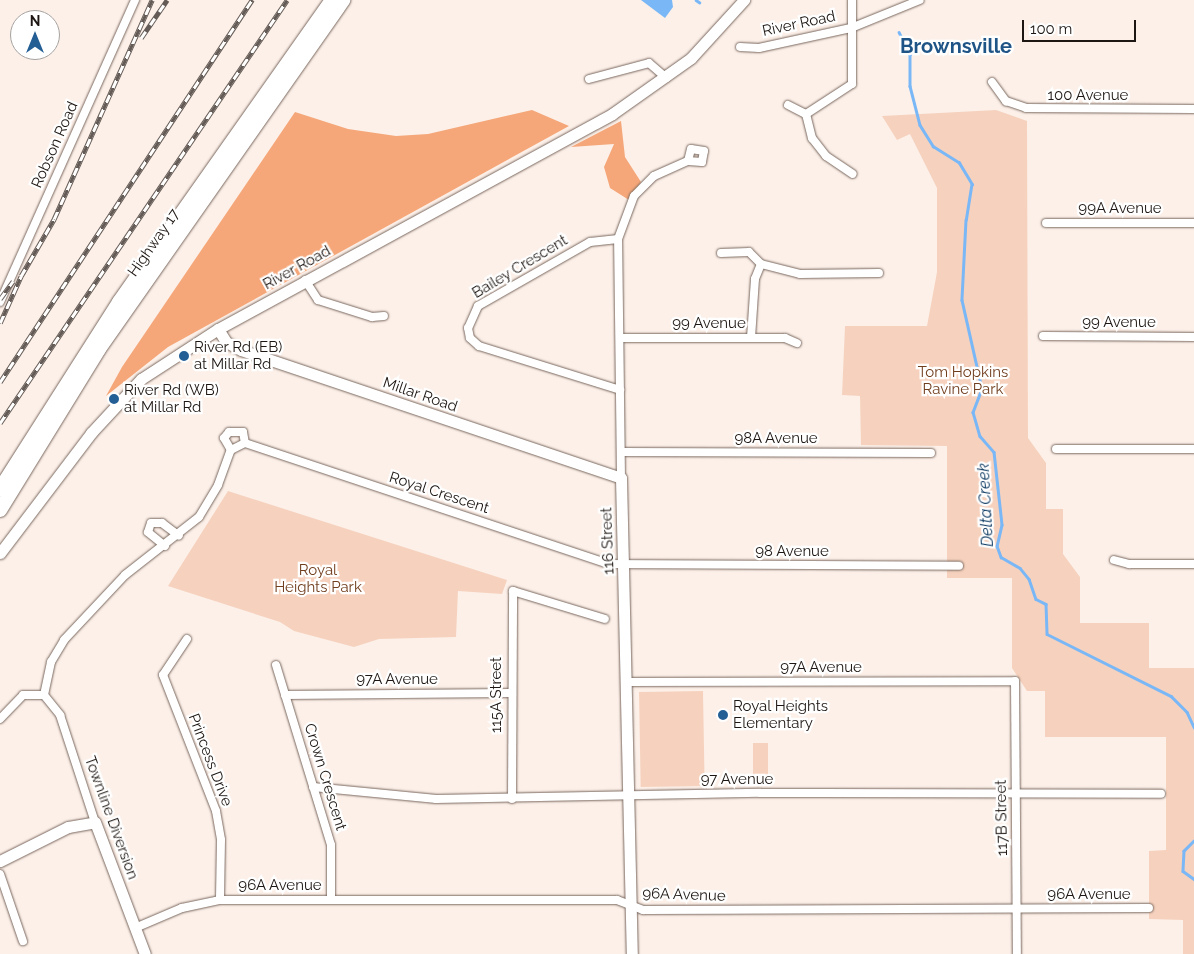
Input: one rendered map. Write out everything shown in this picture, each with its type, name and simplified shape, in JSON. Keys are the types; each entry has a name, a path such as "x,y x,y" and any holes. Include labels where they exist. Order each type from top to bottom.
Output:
{"highway":[{"name":"Highway 17","path":"0,489 96,335 332,0"},
{"name":"Highway 17","path":"0,510 99,349 343,0"}],"street":[{"name":"Robson Road","path":"0,302 135,0"},
{"name":"River Road","path":"0,553 121,397 164,362 305,280 604,119 666,78 691,58 744,0"},
{"path":"806,114 852,84 852,0"},
{"name":"River Road","path":"740,47 759,48 851,28 920,0"},
{"path":"589,79 649,63 666,78"},
{"name":"100 Avenue","path":"992,82 1006,101 1026,108 1194,109"},
{"path":"788,105 806,114 812,138 826,156 853,174"},
{"name":"116 Street","path":"632,954 621,478 618,239 634,196 654,176 688,161"},
{"name":"99A Avenue","path":"1046,223 1194,223"},
{"name":"Bailey Crescent","path":"618,239 590,242 478,306 468,328 470,338 479,346 620,390"},
{"path":"721,253 750,252 761,264 800,274 879,273"},
{"path":"752,337 755,279 761,264"},
{"path":"305,280 318,300 372,317 384,316"},
{"name":"Millar Road","path":"218,329 226,342 241,350 621,478"},
{"name":"99 Avenue","path":"1043,336 1194,337"},
{"name":"99 Avenue","path":"620,338 752,337 785,338 797,343"},
{"name":"Royal Crescent","path":"44,695 52,658 64,640 125,575 180,536 199,517 214,492 231,450 224,438 228,432 244,432 245,443 608,564 624,565"},
{"path":"231,450 245,443"},
{"path":"1056,449 1194,449"},
{"name":"98A Avenue","path":"621,452 932,453"},
{"path":"165,546 148,532 150,523 162,523 180,536"},
{"path":"1114,560 1129,564 1194,564"},
{"name":"98 Avenue","path":"624,565 959,566"},
{"name":"115A Street","path":"512,799 510,693 513,592 605,619"},
{"name":"Princess Drive","path":"187,639 163,676 216,812 221,840 220,900"},
{"name":"Crown Crescent","path":"276,665 331,844 331,899"},
{"name":"97A Avenue","path":"627,682 1015,681"},
{"name":"117B Street","path":"1015,681 1018,954"},
{"name":"97A Avenue","path":"285,695 510,693"},
{"path":"0,719 20,696 44,695"},
{"name":"Townline Diversion","path":"44,695 60,716 95,822 145,954"},
{"name":"97 Avenue","path":"313,787 436,799 628,796 1161,794"},
{"path":"0,861 68,828 95,822"},
{"path":"0,874 23,940"},
{"name":"96A Avenue","path":"135,928 182,908 220,900 617,900 643,910 1149,908"}],"green space":[{"name":"Tom Hopkins Ravine Park","path":"996,110 1027,121 1028,438 1046,463 1046,509 1063,509 1063,554 1080,577 1080,623 1149,623 1149,668 1194,668 1194,954 1183,954 1183,920 1149,919 1149,851 1166,850 1166,737 1045,737 1045,691 1027,691 1012,668 1012,578 947,578 947,446 861,445 860,396 842,395 845,326 927,326 937,272 937,188 910,134 897,140 882,116"},
{"name":"Royal Heights Park","path":"228,491 507,580 502,594 458,591 456,637 379,639 354,647 294,631 280,622 168,586"},
{"path":"703,691 705,786 641,787 639,692"},
{"path":"753,743 768,743 768,775 753,775"}],"shaded area":[{"path":"532,110 569,126 168,347 106,396 122,367 295,112 348,129 396,136 428,134"},
{"path":"621,121 625,157 641,182 629,200 610,188 604,167 614,144 571,147"}],"water":[{"path":"641,0 672,0 673,7 665,18"}],"waterway":[{"name":"Delta Creek","path":"899,32 910,55 910,86 920,125 933,146 959,162 972,184 966,220 962,300 982,389 973,412 980,436 994,452 1002,525 997,546 1001,557 1020,568 1029,579 1036,599 1046,604 1047,634 1171,696 1187,712 1194,727"},
{"name":"Delta Creek","path":"1194,841 1184,851 1183,871 1194,879"}],"railway":[{"path":"0,323 21,276 54,219 152,0"},
{"path":"141,38 167,0"},
{"path":"0,382 252,0"},
{"path":"0,423 287,0"},
{"path":"0,299 13,281"}],"place":[{"name":"River Rd (EB) at Millar Rd","path":"184,356"},
{"name":"River Rd (WB) at Millar Rd","path":"114,399"},
{"name":"Royal Heights Elementary","path":"723,715"}],"district":[{"name":"Brownsville","path":"956,46"}]}
